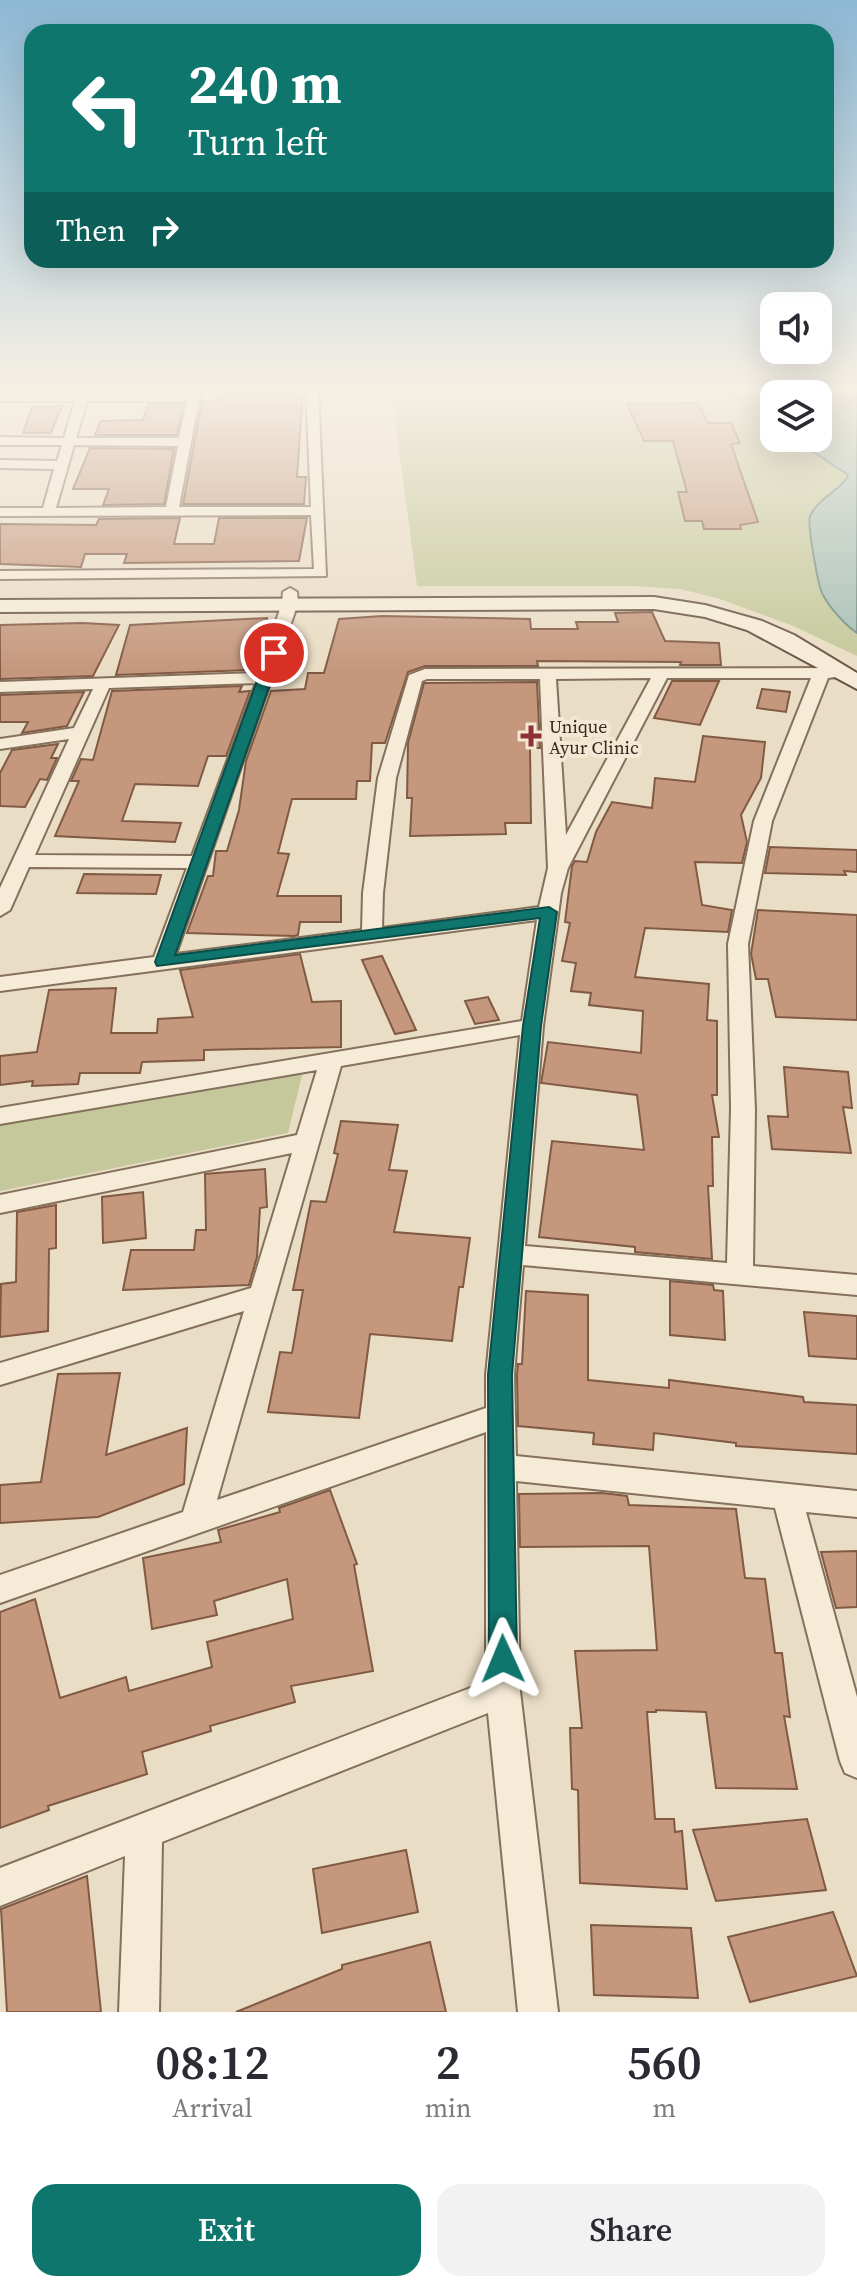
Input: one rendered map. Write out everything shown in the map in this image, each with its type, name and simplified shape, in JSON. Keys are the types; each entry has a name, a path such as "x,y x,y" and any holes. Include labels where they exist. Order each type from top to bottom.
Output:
{"street":[{"path":"48,512 57,482"},
{"path":"172,511 177,482"},
{"path":"317,482 321,582"},
{"path":"0,512 318,511"},
{"path":"0,575 321,582 671,595 725,605 760,617 844,674"},
{"path":"0,606 290,597 321,582"},
{"path":"0,596 290,597 687,606 731,617 783,639 844,674"},
{"path":"163,962 266,678 290,597"},
{"path":"558,868 662,673"},
{"path":"372,933 373,893 387,778 415,678 425,674 844,674"},
{"path":"538,2012 503,1691 500,1375 532,1026 558,868 548,674"},
{"path":"740,1275 743,1109 738,944 763,821 844,674"},
{"path":"0,687 266,678"},
{"path":"0,910 103,684"},
{"path":"0,744 81,732"},
{"path":"21,861 200,862"},
{"path":"0,984 549,912"},
{"path":"0,1116 532,1026"},
{"path":"196,1521 332,1058"},
{"path":"0,1204 308,1141"},
{"path":"511,1254 857,1285"},
{"path":"0,1374 263,1295"},
{"path":"0,1589 500,1415"},
{"path":"501,1467 857,1504"},
{"path":"787,1497 857,1761"},
{"path":"0,1887 503,1691"},
{"path":"139,2012 144,1831"}],"green space":[{"path":"403,482 857,482 857,656 791,625 717,598 680,589 633,586 417,586"},
{"path":"303,1071 288,1133 0,1191 0,1123"}],"water":[{"path":"844,482 857,482 857,633 838,616 823,595 818,580 810,516 819,503"}],"building":[{"path":"76,482 168,482 164,504 103,505 109,489 73,489"},
{"path":"187,482 306,482 304,504 183,504"},
{"path":"684,482 744,482 758,522 740,525 741,529 704,529 702,521 685,521 678,492 687,492"},
{"path":"180,518 174,544 214,544 219,518 307,518 299,561 124,563 127,554 85,554 81,567 0,564 0,524 96,525 99,519"},
{"path":"652,612 665,641 719,643 721,665 537,661 538,666 425,666 408,672 385,743 372,743 370,781 357,781 356,799 292,799 278,853 289,854 277,896 341,896 341,922 300,922 298,935 294,936 187,933 208,876 213,876 216,851 227,851 239,810 246,761 271,691 305,689 308,673 324,673 339,619 382,616 530,619 531,629 578,629 576,622 618,622 615,613"},
{"path":"267,618 266,641 263,641 249,670 116,675 130,625"},
{"path":"0,625 119,625 93,676 0,679"},
{"path":"672,681 719,681 700,725 654,718"},
{"path":"537,682 540,748 530,748 531,823 505,823 506,834 410,836 412,798 407,798 408,743 424,683"},
{"path":"242,686 239,692 250,691 226,756 208,756 198,786 135,784 122,821 181,823 175,842 55,836 79,781 71,781 81,759 93,760 112,691"},
{"path":"762,689 790,692 786,712 757,708"},
{"path":"84,692 67,726 22,733 28,722 0,722 0,695"},
{"path":"703,736 765,742 761,778 741,815 747,842 742,863 695,862 702,905 732,910 728,932 645,928 635,977 709,984 707,1020 717,1021 717,1095 712,1095 719,1137 712,1137 713,1186 708,1186 712,1259 635,1252 635,1247 539,1237 552,1141 644,1150 637,1095 541,1083 548,1042 641,1053 643,1011 589,1005 591,993 571,991 576,963 562,961 570,923 565,922 572,866 575,861 587,862 596,832 612,802 652,808 655,778 695,782"},
{"path":"58,744 51,758 57,758 47,780 40,779 25,807 0,806 0,773 12,750"},
{"path":"770,847 857,850 857,872 844,871 846,875 765,873"},
{"path":"84,874 161,875 156,894 77,893"},
{"path":"758,910 857,915 857,1020 776,1017 768,979 756,979 751,954"},
{"path":"300,954 312,1002 341,1001 341,1047 204,1050 204,1060 142,1062 140,1073 80,1073 78,1084 32,1086 33,1081 0,1085 0,1056 37,1052 49,990 116,988 111,1033 157,1033 158,1019 193,1017 180,970"},
{"path":"382,956 416,1030 395,1034 362,960"},
{"path":"488,997 499,1020 475,1024 465,1001"},
{"path":"784,1067 848,1072 852,1108 843,1107 851,1153 772,1149 768,1116 788,1117"},
{"path":"341,1121 398,1125 389,1170 407,1171 394,1232 470,1238 463,1287 459,1287 452,1341 370,1334 359,1418 268,1412 280,1352 292,1353 303,1290 293,1290 311,1201 326,1202 338,1154 334,1153"},
{"path":"265,1169 267,1207 260,1208 257,1257 249,1285 123,1290 131,1250 194,1250 196,1230 206,1230 205,1174"},
{"path":"143,1192 146,1238 103,1243 102,1197"},
{"path":"56,1205 56,1248 49,1249 48,1331 0,1337 1,1284 16,1282 17,1212"},
{"path":"670,1281 713,1285 714,1290 723,1291 725,1340 670,1335"},
{"path":"526,1291 588,1295 588,1380 669,1388 669,1380 803,1397 804,1402 857,1405 857,1454 736,1446 736,1443 654,1433 653,1450 593,1444 594,1433 518,1426 517,1375 518,1364 522,1364"},
{"path":"804,1312 857,1316 857,1359 809,1356"},
{"path":"120,1373 106,1455 187,1428 184,1484 98,1517 0,1523 0,1485 41,1482 58,1374"},
{"path":"330,1490 357,1564 354,1565 373,1671 291,1686 295,1702 210,1726 211,1731 142,1752 147,1774 48,1806 49,1810 0,1828 0,1612 35,1599 60,1698 126,1677 129,1691 212,1667 207,1642 293,1619 287,1579 214,1601 217,1615 152,1629 143,1558 221,1542 218,1530 280,1512 279,1508"},
{"path":"602,1493 627,1496 629,1505 736,1509 745,1578 765,1579 775,1653 782,1653 790,1717 784,1716 797,1789 716,1788 706,1712 647,1712 655,1819 674,1819 675,1832 682,1831 687,1889 580,1883 578,1790 572,1789 570,1728 582,1728 575,1651 657,1650 649,1546 520,1547 519,1494"},
{"path":"857,1551 857,1607 836,1608 821,1552"},
{"path":"807,1819 826,1890 716,1901 693,1830"},
{"path":"406,1850 418,1912 322,1933 313,1869"},
{"path":"87,1876 101,2012 7,2012 1,1909"},
{"path":"833,1912 857,1976 750,2002 728,1937"},
{"path":"591,1925 691,1928 698,1998 594,1995"},
{"path":"430,1942 446,2012 236,2012 342,1969 342,1965"}],"place":[{"name":"Unique Ayur Clinic","path":"531,736"}],"route":[{"path":"274,653 163,962 549,912 532,1026 500,1375 503,1659"}]}
